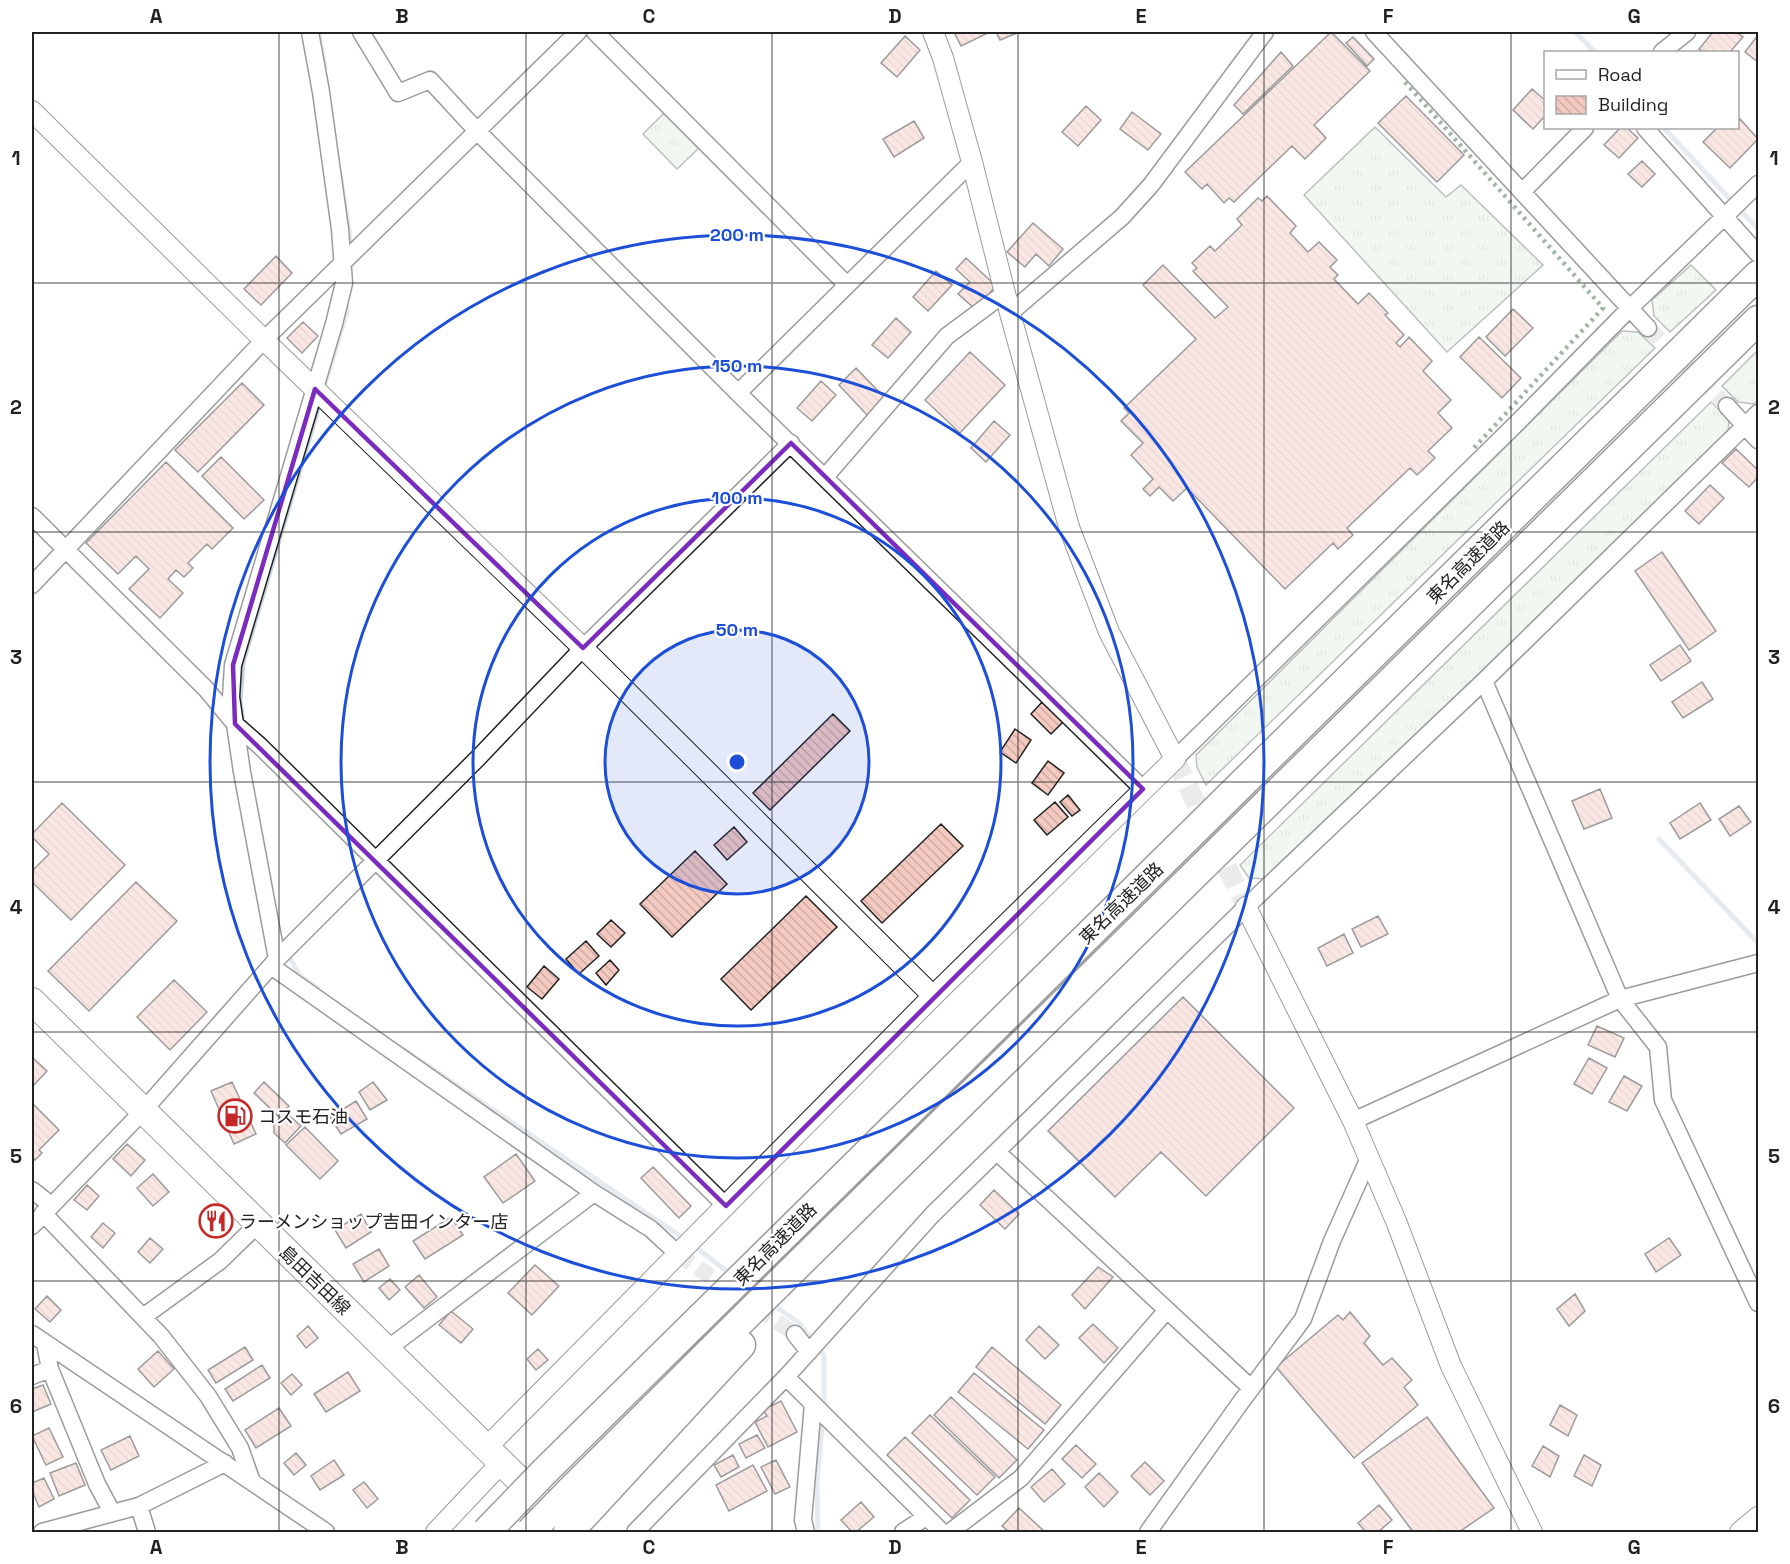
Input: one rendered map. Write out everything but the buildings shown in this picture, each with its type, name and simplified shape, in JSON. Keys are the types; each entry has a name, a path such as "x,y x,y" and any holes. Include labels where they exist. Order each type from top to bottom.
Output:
{"highway":[{"name":"東名高速道路","path":"486,1533 545,1471 1758,275"},
{"name":"東名高速道路","path":"530,1533 575,1517 744,1317 1758,321"}],"main road":[{"name":"島田吉田線","path":"32,1001 494,1455 575,1517"}],"street":[{"path":"310,32 340,229 344,283 315,390 233,665 231,697 275,961 680,1252"},
{"path":"361,32 398,93 430,80 478,132 738,393 1143,789"},
{"path":"32,585 264,340 578,32"},
{"path":"595,32 846,285"},
{"path":"933,32 943,58 972,162 1010,313 1069,527 1109,632 1175,759"},
{"path":"1010,313 1122,217 1150,185 1265,32"},
{"path":"1374,32 1648,328"},
{"path":"1663,51 1687,32"},
{"path":"32,111 315,390 583,648 933,996"},
{"path":"1522,192 1584,129"},
{"path":"1646,129 1727,216 1758,254"},
{"path":"738,393 972,162"},
{"path":"436,1533 494,1455 680,1252 933,996 1758,184"},
{"path":"825,477 947,336 1005,293"},
{"path":"1727,406 1758,440"},
{"path":"635,1533 786,1377 932,1215 1246,907 1484,681 1758,413"},
{"path":"32,1226 143,1111 275,961 583,648 790,443"},
{"path":"32,516 206,689 236,724 726,1206"},
{"path":"1484,681 1620,999 1658,1047 1663,1100 1758,1303"},
{"path":"1246,907 1353,1121 1396,1221 1451,1366 1532,1533"},
{"path":"1353,1121 1620,999 1758,963"},
{"path":"997,1152 1251,1388"},
{"path":"1148,1533 1251,1388 1303,1320 1332,1241 1368,1160"},
{"path":"32,1190 161,1336 208,1396 240,1448 252,1482"},
{"path":"386,1350 594,1192"},
{"path":"143,1317 220,1261 258,1224"},
{"path":"950,1533 1021,1478 1167,1310"},
{"path":"795,1334 809,1352"},
{"path":"38,1339 326,1533"},
{"path":"38,1339 97,1484 112,1512"},
{"path":"32,1376 50,1369"},
{"path":"786,1377 942,1533"},
{"path":"806,1533 803,1520 813,1404"},
{"path":"42,1533 139,1506 225,1463"},
{"path":"139,1506 147,1533"},
{"path":"903,1533 926,1517"},
{"path":"1740,1533 1758,1517"}],"highlighted area":[{"path":"315,389 583,648 791,443 1143,789 726,1206 235,724 233,665"}],"green space":[{"path":"664,113 699,148 677,169 643,134"},
{"path":"1375,127 1446,197 1461,185 1543,265 1447,352 1304,195"},
{"path":"1691,265 1716,290 1670,332 1654,316 1652,300"},
{"path":"1622,331 1638,332 1655,348 1206,785 1197,767 1196,755"},
{"path":"1758,350 1758,400 1754,404 1738,402 1722,386"},
{"path":"1711,402 1729,419 1728,433 1267,879 1249,878 1240,865"}],"waterway":[{"path":"319,32 325,68"},
{"path":"1575,32 1594,51"},
{"path":"1665,129 1758,229"},
{"path":"340,173 350,250"},
{"path":"323,390 347,312 347,301"},
{"path":"243,723 240,702 243,662 320,402"},
{"path":"1659,839 1758,943"},
{"path":"287,952 299,975 317,988"},
{"path":"403,1049 686,1240"},
{"path":"693,1245 724,1269"},
{"path":"779,1309 798,1322 824,1355 824,1408"},
{"path":"818,1532 817,1482 823,1417"}],"tunnel":[{"path":"1648,328 1727,406"},
{"path":"1175,759 1246,907"},
{"path":"678,1254 795,1334"}],"hedge":[{"path":"1405,82 1603,308 1473,449"}],"place":[{"name":"コスモ石油","path":"235,1116"},
{"name":"ラーメンショップ吉田インター店","path":"216,1221"}]}
